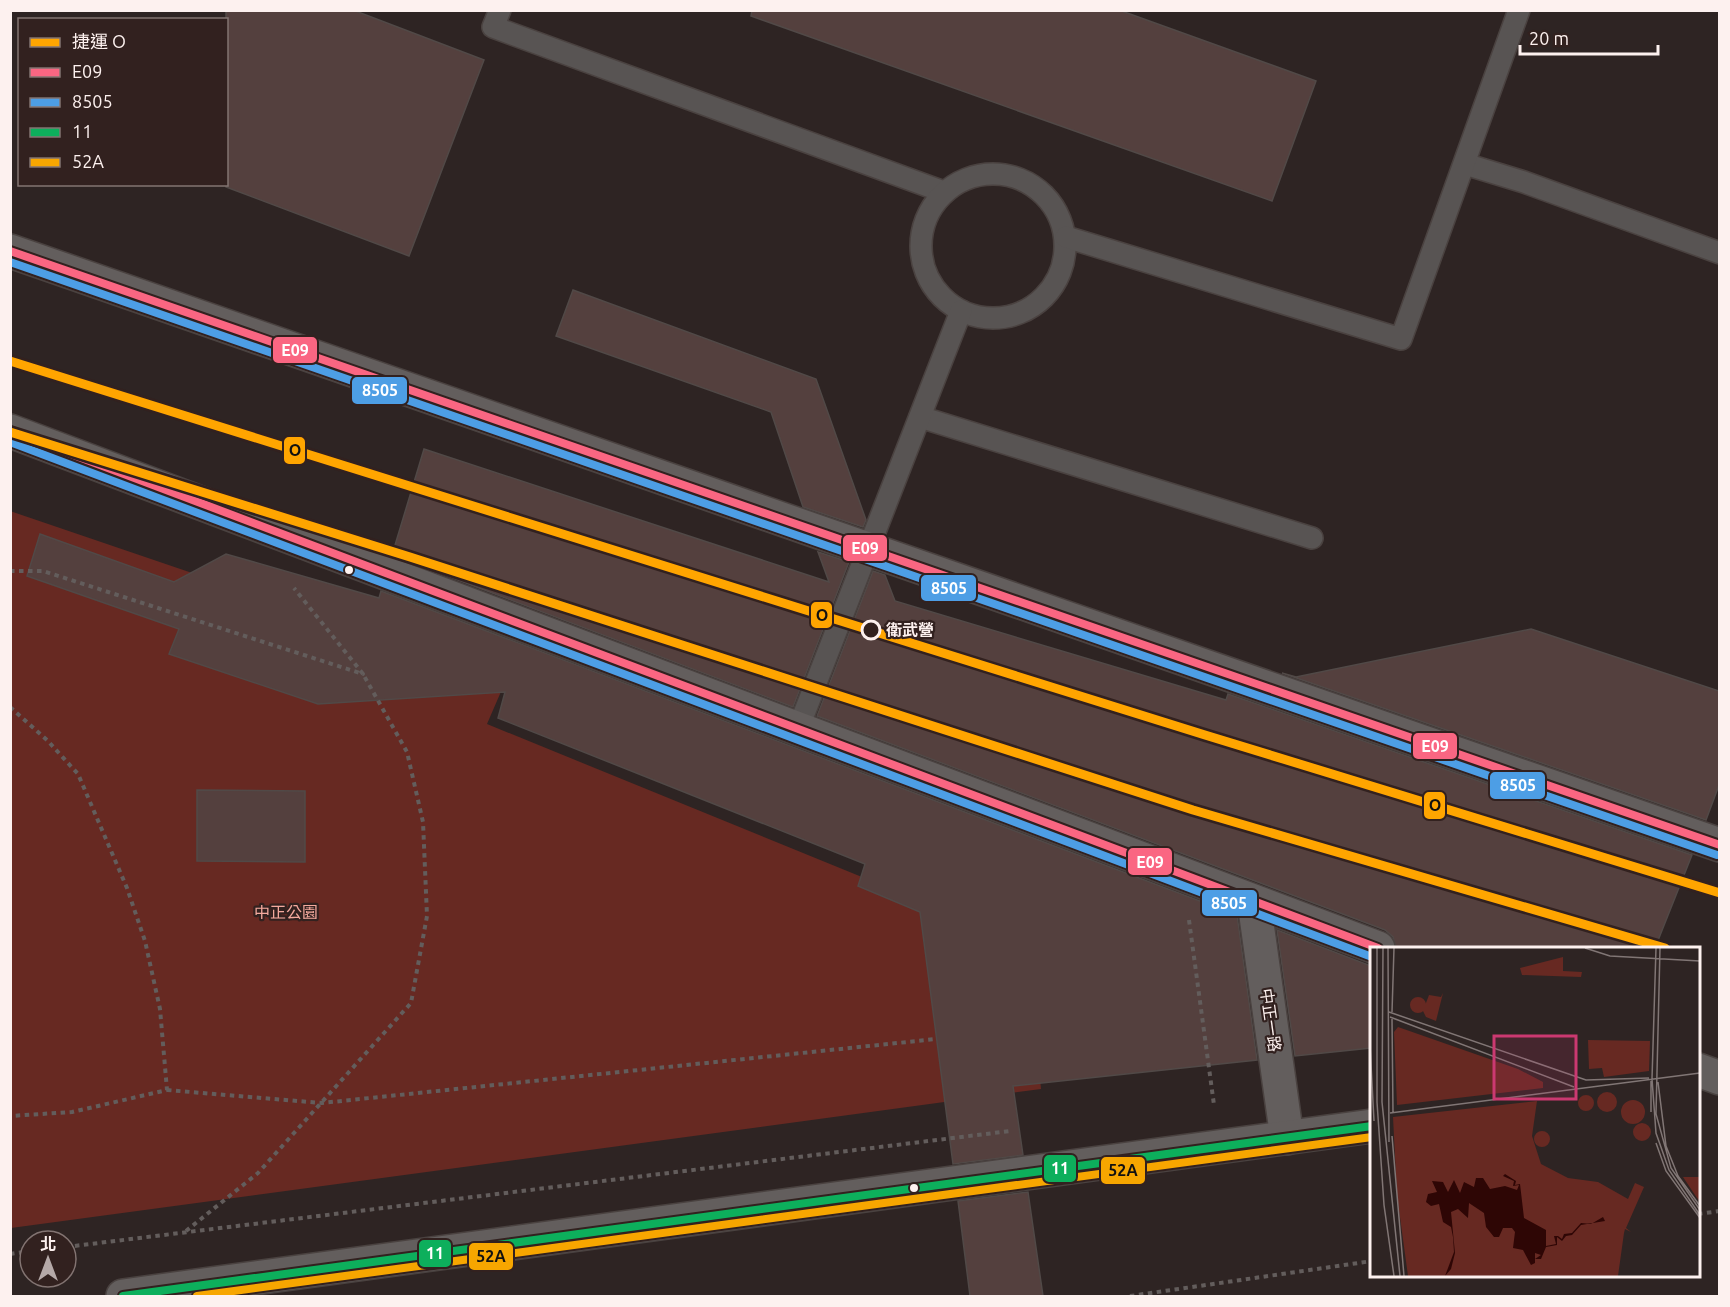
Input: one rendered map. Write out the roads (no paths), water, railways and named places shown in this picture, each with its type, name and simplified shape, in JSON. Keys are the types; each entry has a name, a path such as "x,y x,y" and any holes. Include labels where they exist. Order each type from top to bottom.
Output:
{"street":[{"path":"10,251 1719,845"},
{"path":"10,431 1375,947"},
{"name":"中正一路","path":"1254,902 1287,1138"},
{"path":"1700,1071 1719,1078"},
{"path":"1700,1082 1719,1078"},
{"path":"123,1296 1370,1126"}],"lane":[{"path":"500,10 493,27 944,192"},
{"path":"1066,237 1401,339 1519,10"},
{"path":"1465,164 1524,182 1719,253"},
{"path":"985,174 1008,175 1029,183 1047,197 1060,216 1066,237 1065,260 1057,280 1044,298 1026,311 1005,318 982,318 961,311 942,297 928,278 921,256 922,232 930,211 944,192 963,180 985,174"},
{"path":"798,729 961,311"},
{"path":"920,417 1312,538"}],"metro line":[{"name":"O","path":"10,361 1205,735 1720,893"},
{"name":"O","path":"10,432 410,557 1193,810 1662,947"}],"place":[{"name":"衛武營","path":"871,630"}],"park label":[{"name":"中正公園","path":"286,912"}]}
